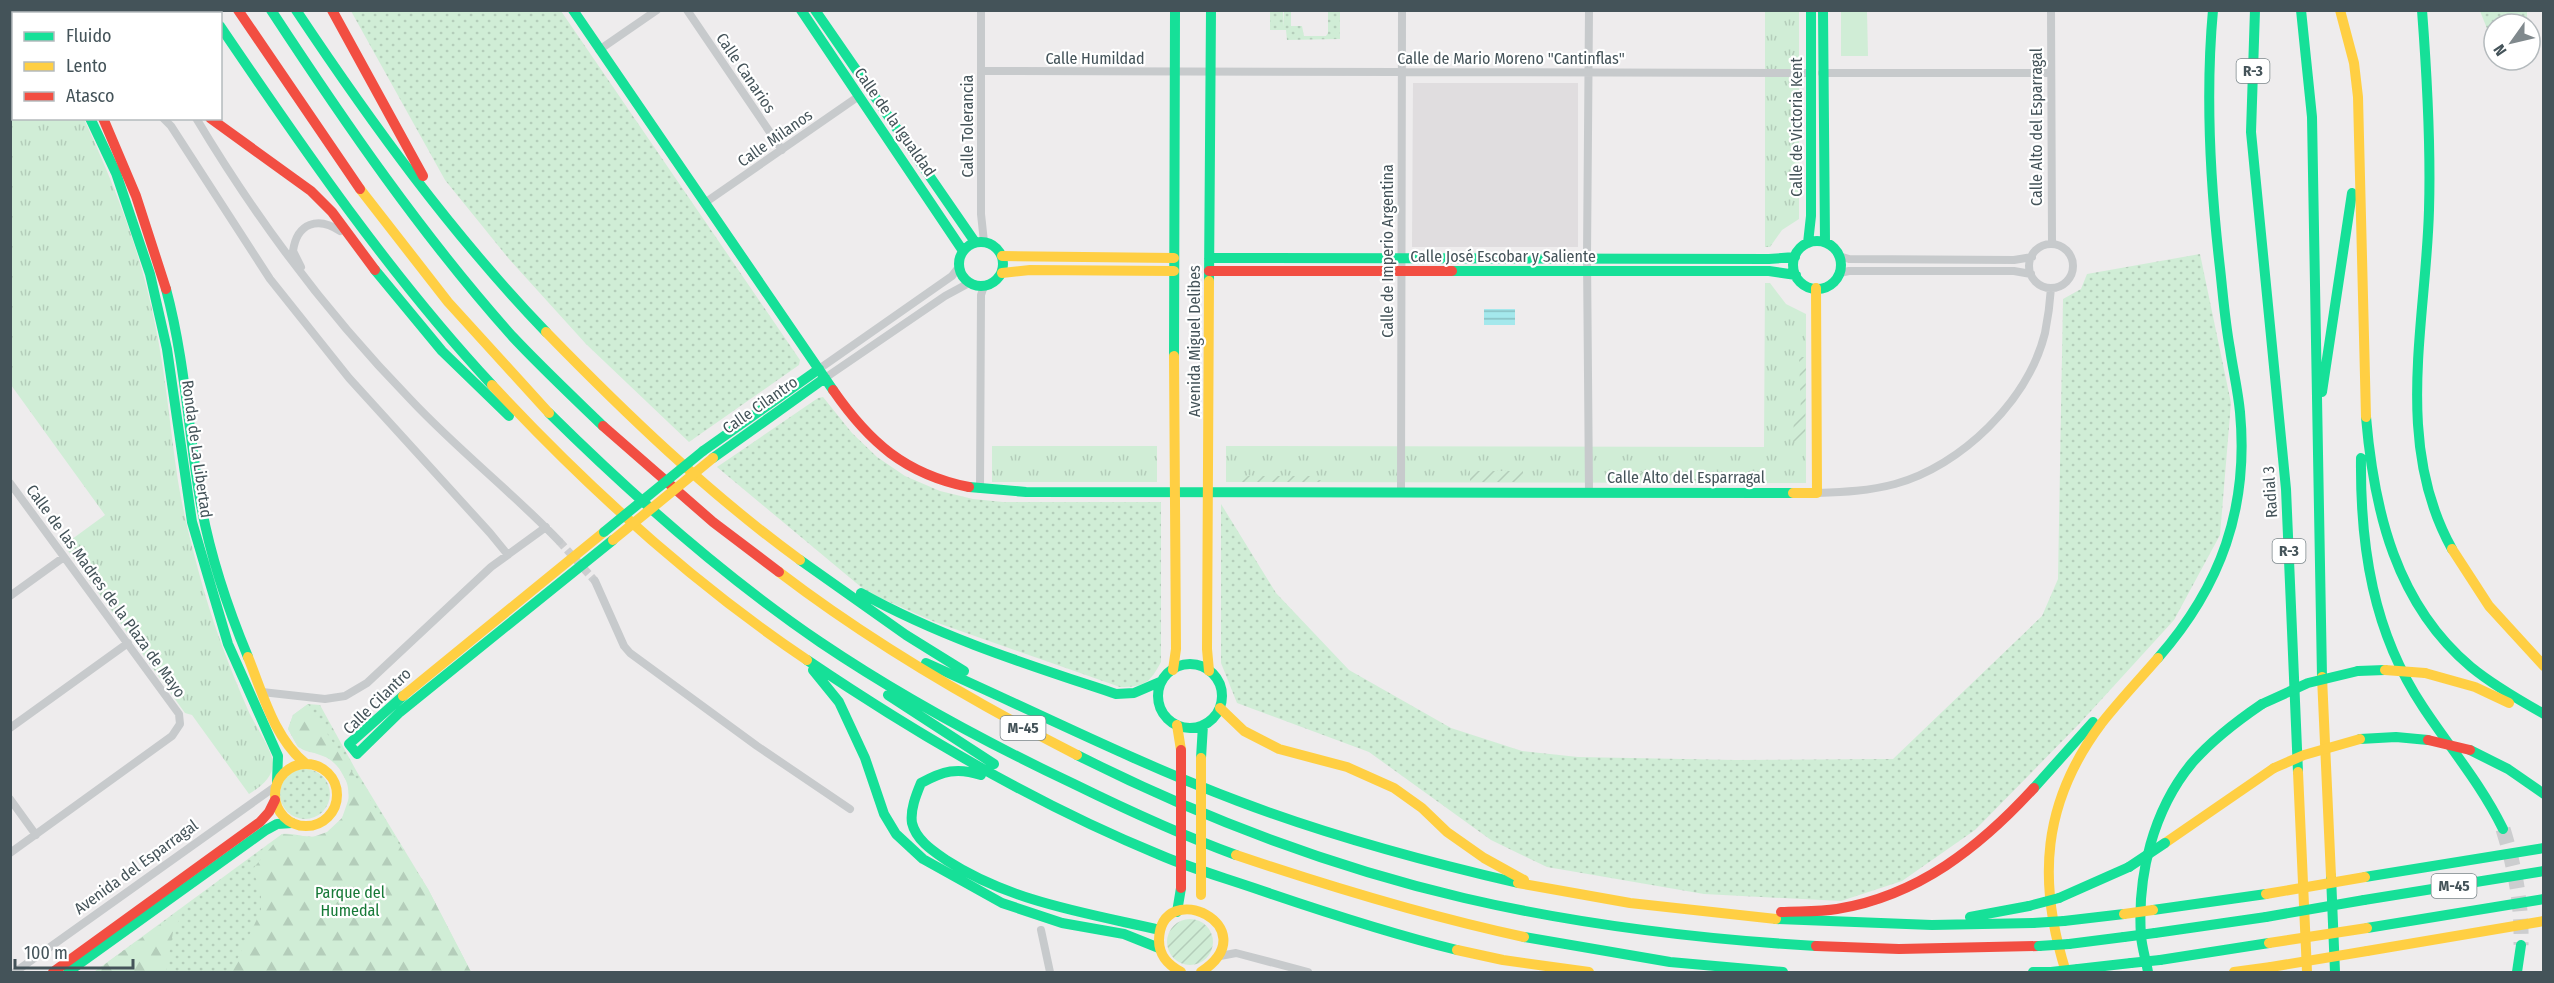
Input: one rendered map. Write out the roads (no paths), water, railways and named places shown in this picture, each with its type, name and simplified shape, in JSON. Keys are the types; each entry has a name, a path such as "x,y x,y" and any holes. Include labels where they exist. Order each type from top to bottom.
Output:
{"main road":[{"name":"M-45","path":"238,10 337,159 409,254 520,383 629,487 759,597 810,635 998,749 1115,806 1302,878 1389,906 1479,928 1595,951 1665,962 1783,972"},
{"name":"M-45","path":"271,10 357,140 465,279 536,362 690,505 785,579 901,657 999,716 1154,794 1218,820 1375,873 1479,902 1600,925 1760,944 1845,949 1935,950 2069,944 2266,917 2544,871"},
{"path":"297,10 388,144 456,232 500,283 589,378 653,439 787,553 904,634 1037,713"},
{"path":"332,10 424,178 500,283"},
{"name":"Calle Alto del Esparragal","path":"573,10 852,417 888,453 935,480 980,489 1174,492 1817,493"},
{"name":"Calle de la Igualdad","path":"801,10 963,251"},
{"name":"Calle de la Igualdad","path":"815,10 980,242"},
{"name":"Avenida Miguel Delibes","path":"1173,670 1176,649 1175,10"},
{"name":"Avenida Miguel Delibes","path":"1209,671 1207,649 1211,10"},
{"name":"Calle de Victoria Kent","path":"1811,10 1817,73 1825,242"},
{"name":"Calle de Victoria Kent","path":"1808,243 1811,233 1817,73 1823,10"},
{"path":"2066,972 2054,941 2046,881 2049,840 2056,808 2076,761 2101,724 2189,622 2223,558 2234,522 2243,459 2240,410 2229,340 2207,126 2213,10"},
{"name":"Radial 3","path":"2255,10 2252,132 2286,489 2307,972"},
{"name":"R-3","path":"2301,10 2312,117 2321,664 2335,972"},
{"path":"2316,436 2361,117 2353,50 2340,10"},
{"path":"2422,10 2429,93 2430,161 2428,237 2415,388 2422,473 2434,512 2451,550 2493,612 2544,666"},
{"path":"222,29 352,216 469,360 599,493 705,585 765,633 945,748 1065,812 1161,855 1352,921 1553,972"},
{"name":"Ronda de La Libertad","path":"91,120 116,173 150,274 168,349 184,479 195,531 228,644 275,747 279,768 277,784"},
{"name":"Ronda de La Libertad","path":"104,120 135,192 166,288 176,332 204,520 231,613 262,692 290,750 306,764"},
{"path":"212,120 240,142 307,187 332,212 410,314 463,372 535,439 568,463"},
{"path":"2358,151 2364,382 2372,486 2391,554 2407,588 2427,619 2451,648 2499,688 2544,714"},
{"path":"980,242 995,246 1002,256 1002,273 996,281 984,286 969,283 959,267 963,251 980,242"},
{"path":"1825,242 1839,256 1839,273 1830,284 1816,288 1804,285 1796,275 1795,257 1800,248 1808,243 1825,242"},
{"path":"1002,256 1174,258"},
{"name":"Calle José Escobar y Saliente","path":"1209,258 1769,259 1795,257"},
{"path":"1002,273 1030,270 1174,271"},
{"name":"Calle José Escobar y Saliente","path":"1209,271 1768,271 1796,275"},
{"path":"1816,288 1817,493"},
{"name":"Calle Cilantro","path":"822,373 712,458 400,712 357,754 349,744 387,709 704,450 822,373"},
{"path":"2364,382 2360,503 2362,539 2368,576 2383,629 2395,661 2493,806 2503,829"},
{"path":"787,553 810,562 894,612 989,651 1116,694 1128,695 1140,692 1162,681 1173,670 1191,665 1209,671 1222,692 1220,708 1210,721 1203,725 1190,728 1177,725 1170,720 1160,706 1162,681"},
{"path":"810,635 819,645 877,688 985,758 1086,814 1233,880"},
{"path":"1661,909 1798,912 1848,907 1888,897 1931,878 1969,852 1995,829 2137,675 2172,644"},
{"path":"901,657 922,661 1143,761 1239,801 1316,828 1395,854 1538,888 1661,909 1793,922 1849,924 1954,926 2064,921 2266,894 2544,848"},
{"path":"806,661 838,702 865,758 884,814 896,834 923,860 1002,903 1062,923 1124,934 1159,948"},
{"path":"2148,972 2141,937 2141,901 2146,866 2166,804 2185,774 2206,748 2262,704 2308,683 2358,671 2385,670 2425,673 2475,687 2544,721"},
{"path":"1220,708 1244,731 1279,749 1347,767 1394,788 1422,807 1448,832 1475,851 1538,888"},
{"path":"1177,725 1181,750 1181,888 1177,912"},
{"path":"1203,725 1201,895 1206,913"},
{"path":"1849,924 1954,919 2029,906 2060,898 2129,867 2274,768 2304,754 2360,739 2396,737 2428,740 2470,750 2495,760 2544,794"},
{"path":"53,972 260,822 269,812 275,800 277,784 292,767 306,764 324,769 331,776 337,793 333,811 319,824 301,826 292,823 280,813 275,800"},
{"path":"1065,812 1052,811 964,769 945,770 921,783 913,806 913,828 928,846 954,866 1004,891 1054,907 1160,930"},
{"path":"68,972 266,830 277,824 292,823"},
{"name":"M-45","path":"2033,972 2160,960 2544,899"},
{"path":"1181,972 1170,969 1159,948 1160,930 1164,923 1177,912 1192,909 1206,913 1214,919 1223,937 1220,956 1207,971"},
{"path":"2234,972 2544,921"},
{"path":"2517,972 2521,945"},
{"path":"1504,960 1589,972"}],"street":[{"path":"599,50 657,10"},
{"name":"Calle Canarios","path":"687,10 782,150"},
{"name":"Calle Tolerancia","path":"980,242 981,10"},
{"name":"Calle de Imperio Argentina","path":"1401,491 1402,10"},
{"path":"1589,10 1587,257 1589,492"},
{"name":"Calle Alto del Esparragal","path":"2051,10 2052,244"},
{"name":"Calle Humildad","path":"981,71 1210,72"},
{"name":"Calle de Mario Moreno \"Cantinflas\"","path":"1210,72 2051,73"},
{"name":"Calle Milanos","path":"706,202 859,96"},
{"path":"165,120 277,288 349,378 508,555"},
{"path":"197,120 278,244 372,359 411,401 560,541"},
{"path":"321,298 293,251 296,237 303,229 320,222 329,223 342,232 362,253"},
{"path":"1839,273 1849,271 2014,271 2031,274 2039,284 2051,288 2059,287 2068,280 2073,266 2068,252 2052,244 2040,248 2032,257 2031,274"},
{"path":"1839,256 1849,259 1980,260 2014,260 2032,257"},
{"name":"Calle Cilantro","path":"822,373 952,276 959,267"},
{"name":"Calle Cilantro","path":"822,373 951,291 969,283"},
{"path":"980,489 981,295 984,286"},
{"name":"Calle Alto del Esparragal","path":"1817,493 1862,491 1896,484 1930,470 1959,453 1983,433 2013,399 2031,368 2044,335 2051,288"},
{"name":"Calle de las Madres de la Plaza de Mayo","path":"10,483 179,714 178,729 172,736 36,835"},
{"path":"262,692 326,699 345,696 367,683 491,567 546,527"},
{"path":"10,596 64,557"},
{"path":"596,581 619,636 630,653 757,746 850,809"},
{"path":"10,728 128,643"},
{"name":"Avenida del Esparragal","path":"15,972 277,784"},
{"path":"10,799 36,835 10,853"},
{"path":"1041,930 1050,972"},
{"path":"1220,956 1236,953 1308,972"}],"water":[{"path":"1484,309 1515,309 1515,325 1484,325"}],"tunnel":[{"path":"559,541 595,581"},
{"path":"2503,829 2517,886 2521,945"}],"park label":[{"name":"Parque del Humedal","path":"350,901"}]}
